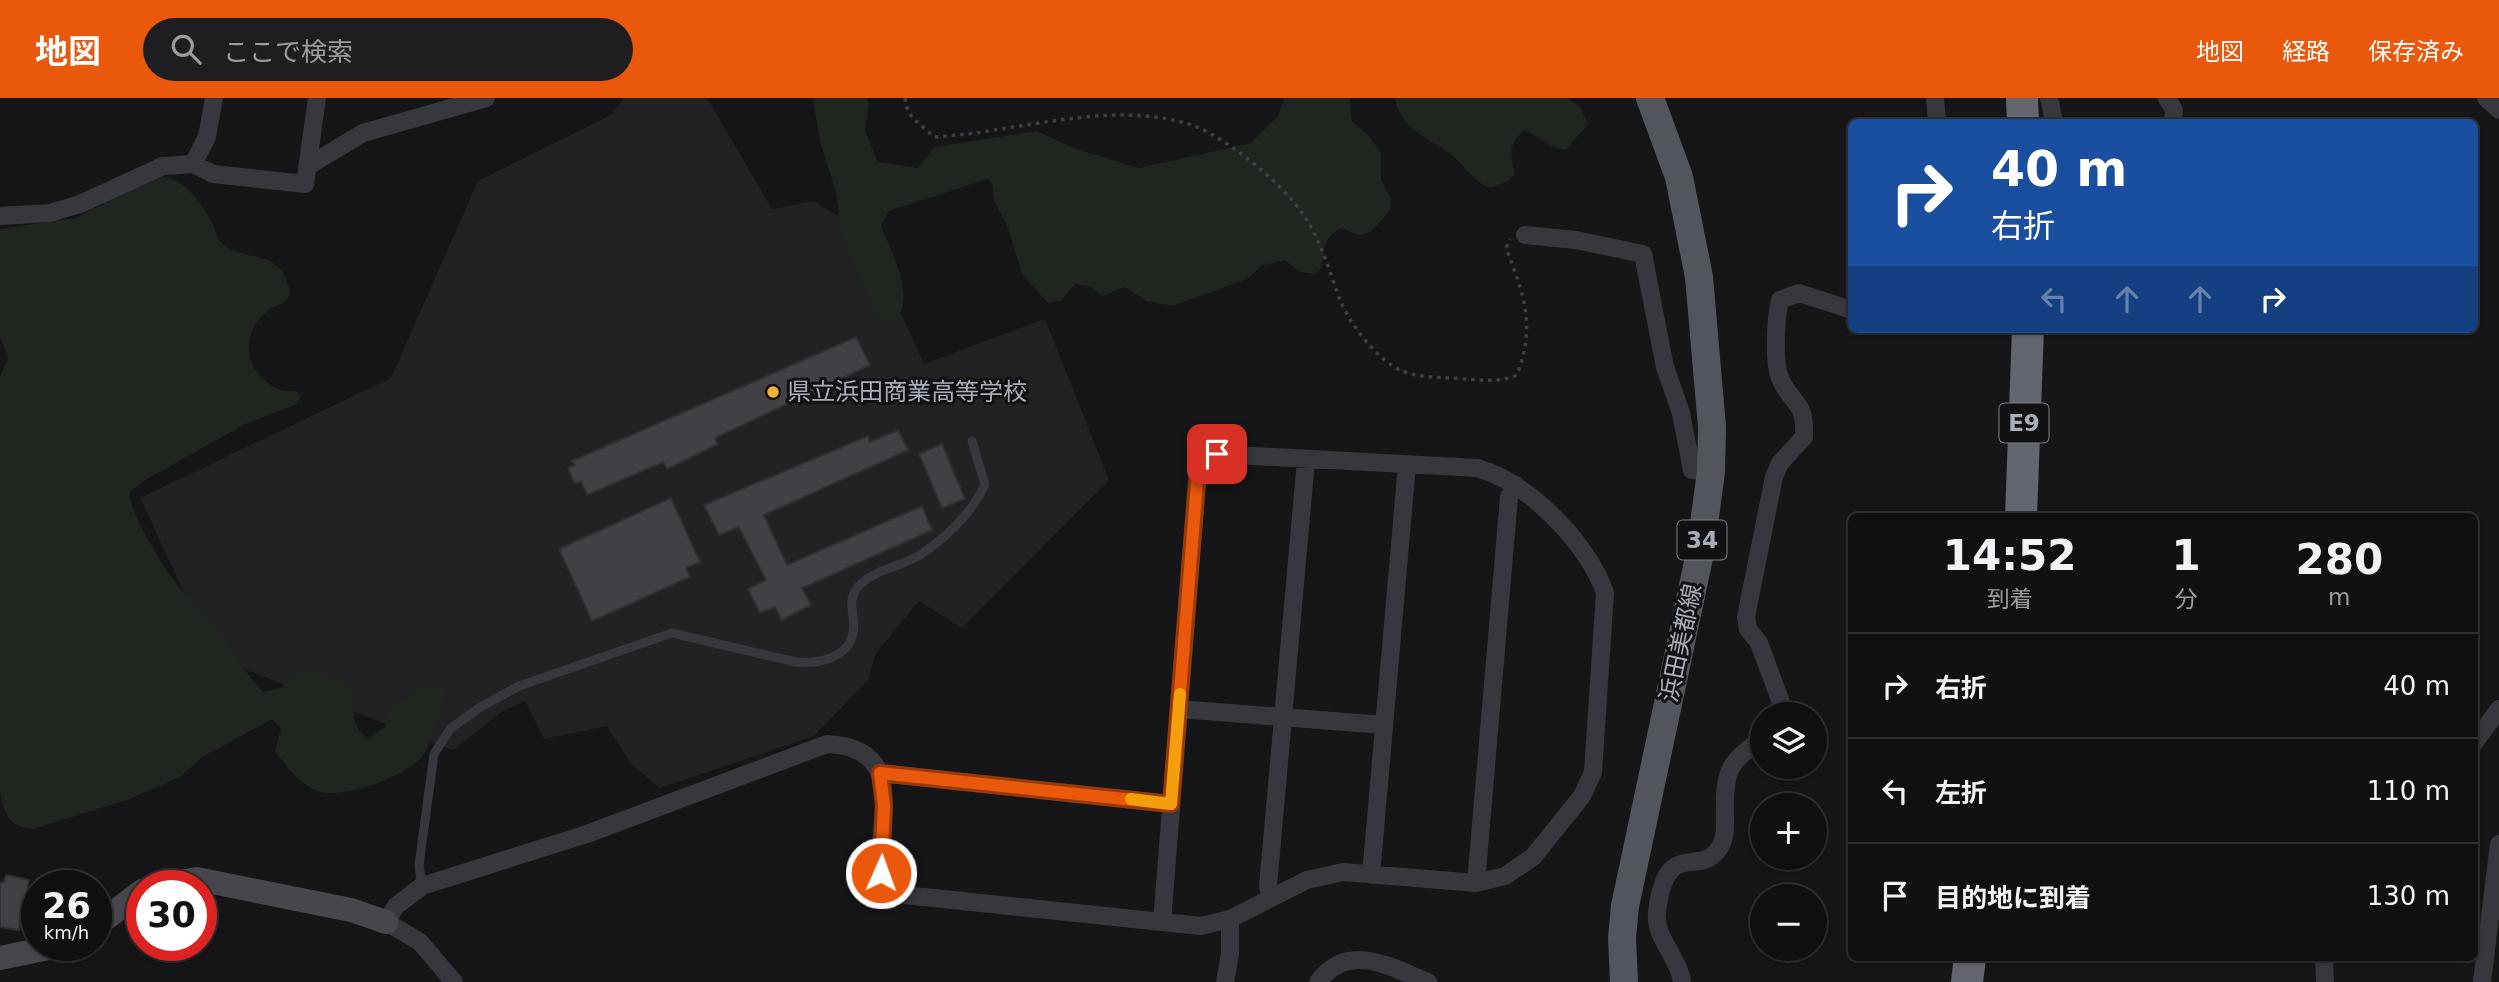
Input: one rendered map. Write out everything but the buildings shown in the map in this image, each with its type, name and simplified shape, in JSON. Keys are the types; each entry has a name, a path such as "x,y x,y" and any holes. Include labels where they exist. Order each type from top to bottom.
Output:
{"highway":[{"path":"2022,98 2023,119"},
{"name":"E9","path":"2021,513 2028,333"},
{"path":"1967,982 1970,961"}],"main road":[{"name":"浜田美都線","path":"1624,982 1622,938 1625,906 1700,553 1711,472 1712,427 1699,277 1678,177 1650,98"}],"street":[{"path":"193,164 207,137 214,98"},
{"path":"0,216 50,213 80,204 163,166 193,164 213,174 305,184 317,98"},
{"path":"308,166 363,133 421,106 486,98"},
{"path":"1935,98 1937,119"},
{"path":"2049,98 2053,119"},
{"path":"2167,98 2174,110 2173,119"},
{"path":"2486,98 2499,110"},
{"path":"1525,235 1576,240 1643,254 1665,367 1681,414 1692,470 1711,472"},
{"path":"1781,702 1759,643 1748,629 1746,617 1774,477 1780,463 1804,437 1805,420 1800,405 1779,377 1776,319 1780,300 1799,293 1848,309"},
{"path":"386,922 396,906 422,886 587,834 743,777 817,746 855,748 870,758 880,773 884,805 881,873 885,885 895,893 1162,922 1200,926 1230,919 1307,880 1343,872 1476,883 1505,876 1533,857 1582,796 1593,772 1605,593 1597,570 1586,555 1537,502 1495,473 1476,468 1217,454 1198,470 1162,922"},
{"path":"1270,897 1268,886 1281,717 1306,460"},
{"path":"1371,875 1407,465"},
{"path":"1476,883 1509,497 1516,485"},
{"path":"1179,709 1384,725"},
{"path":"2478,738 2499,709"},
{"path":"1682,982 1678,966 1658,929 1656,916 1662,881 1671,868 1682,862 1708,858 1719,848 1725,832 1724,792 1729,768 1734,759 1750,748"},
{"path":"880,773 1171,804"},
{"path":"2482,982 2499,844"},
{"path":"217,883 351,910 386,922 421,942 454,982"},
{"path":"112,914 126,903"},
{"path":"1225,982 1230,954 1230,919"},
{"path":"0,958 21,955"},
{"path":"1318,982 1325,972 1348,958 1380,962 1428,982"},
{"path":"2324,961 2325,982"}],"lane":[{"path":"422,886 419,865 434,754 450,729 519,686 672,633 796,662 811,663 835,657 849,643 854,632 850,600 856,589 867,578 920,555 966,516 978,502 985,484 972,441"}],"path":[{"path":"905,98 906,108 915,124 934,137 1116,110 1152,112 1197,127 1256,165 1279,186 1306,218 1340,300 1357,328 1384,359 1402,371 1427,377 1503,381 1517,375 1525,354 1528,328 1524,294 1506,248 1507,240 1525,235"}],"shaded area":[{"path":"624,98 707,98 772,209 813,201 863,231 924,364 1045,319 1109,480 962,628 919,601 876,653 868,680 814,736 660,788 631,764 607,726 544,739 525,701 503,711 453,750 215,658 140,498 391,378 478,181 611,115"},
{"path":"813,98 867,98 869,103 865,131 878,162 918,168 934,147 1037,131 1076,149 1139,168 1251,143 1278,116 1284,98 1350,98 1352,121 1369,136 1381,154 1381,180 1390,197 1391,209 1371,232 1359,235 1341,228 1335,232 1325,245 1321,269 1315,274 1300,272 1285,260 1261,266 1249,278 1173,306 1147,301 1125,287 1102,296 1091,287 1075,284 1061,301 1048,303 1022,274 1007,225 994,201 992,183 987,179 889,211 881,226 896,261 904,299 895,322 883,322 875,313 842,235 836,192 820,142"},
{"path":"1395,98 1567,98 1580,107 1588,124 1566,150 1524,130 1515,140 1512,150 1515,173 1507,182 1490,188 1478,181 1448,152 1408,124 1398,109"},
{"path":"158,176 176,181 190,191 212,222 217,237 228,248 268,260 283,273 289,297 260,318 251,335 249,353 256,371 263,379 279,389 297,391 301,397 295,405 243,425 142,482 130,492 134,511 148,540 173,579 212,621 263,692 281,688 296,673 314,670 339,680 351,692 354,718 362,734 368,739 385,727 387,711 424,687 444,687 446,697 422,757 401,772 370,786 338,793 324,792 301,781 275,751 281,729 272,719 201,758 180,777 127,800 33,829 25,828 9,818 0,792 0,376 8,358 0,336 0,229 76,218"}],"slow traffic":[{"path":"1131,799 1171,804 1180,694"}],"place":[{"name":"県立浜田商業高等学校","path":"773,392"}],"route":[{"path":"881,873 884,805 880,773 1171,804 1198,470 1217,454"}]}
